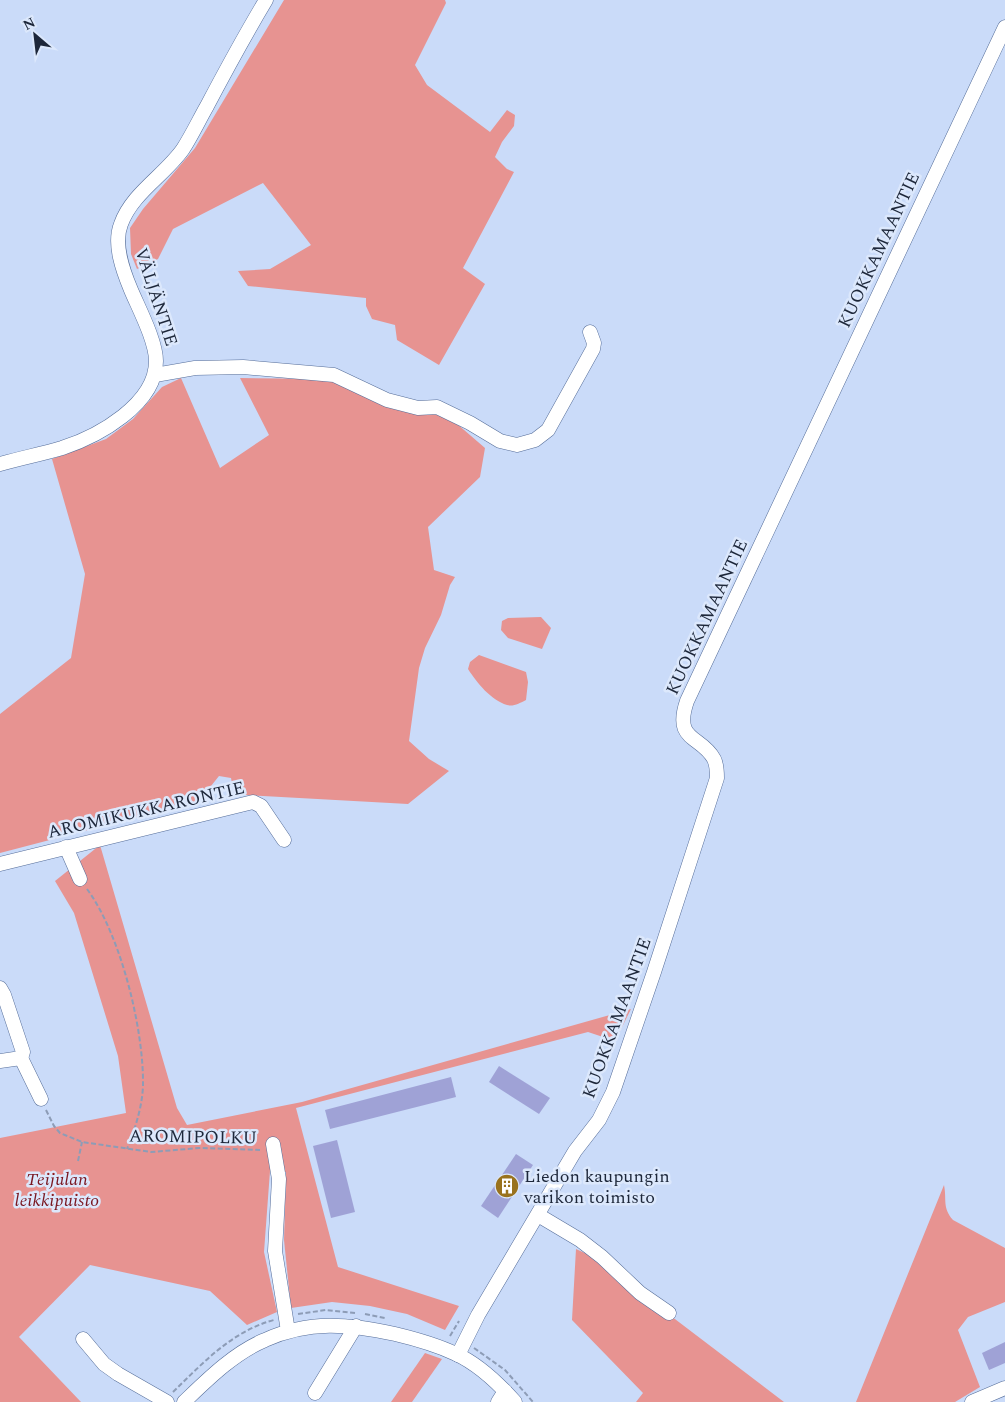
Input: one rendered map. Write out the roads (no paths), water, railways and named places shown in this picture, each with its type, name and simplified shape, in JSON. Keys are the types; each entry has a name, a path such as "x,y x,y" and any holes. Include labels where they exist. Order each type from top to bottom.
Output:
{"street":[{"name":"VÄLJÄNTIE","path":"155,375 156,359 150,335 123,270 119,251 120,224 138,196 183,149 266,0"},
{"name":"KUOKKAMAANTIE","path":"458,1355 478,1315 575,1151 599,1120 613,1092 718,778 714,759 706,749 692,739 684,726 687,701 1005,27"},
{"path":"0,464 80,441 106,427 143,398 155,375 195,368 243,367 334,375 387,400 418,408 437,407 470,423 500,441 517,445 535,440 548,430 592,349 594,343 590,332"},
{"name":"AROMIKUKKARONTIE","path":"0,864 253,802 261,806 284,840"},
{"path":"66,847 80,879"},
{"path":"0,988 21,1044 23,1052 21,1058 41,1099"},
{"path":"0,1061 21,1058"},
{"path":"274,1150 279,1179 275,1251 288,1332"},
{"path":"538,1215 580,1240 602,1257 640,1292 669,1313"},
{"path":"184,1402 219,1370 246,1350 264,1340 315,1326 356,1326 431,1344 458,1355 480,1370 502,1397 515,1402"},
{"path":"315,1392 356,1326"},
{"path":"83,1339 104,1364 167,1402"},
{"path":"972,1402 1005,1388"}],"place":[{"name":"Liedon kaupungin varikon toimisto","path":"507,1186"}],"park label":[{"name":"Teijulan leikkipuisto","path":"57,1189"}]}
